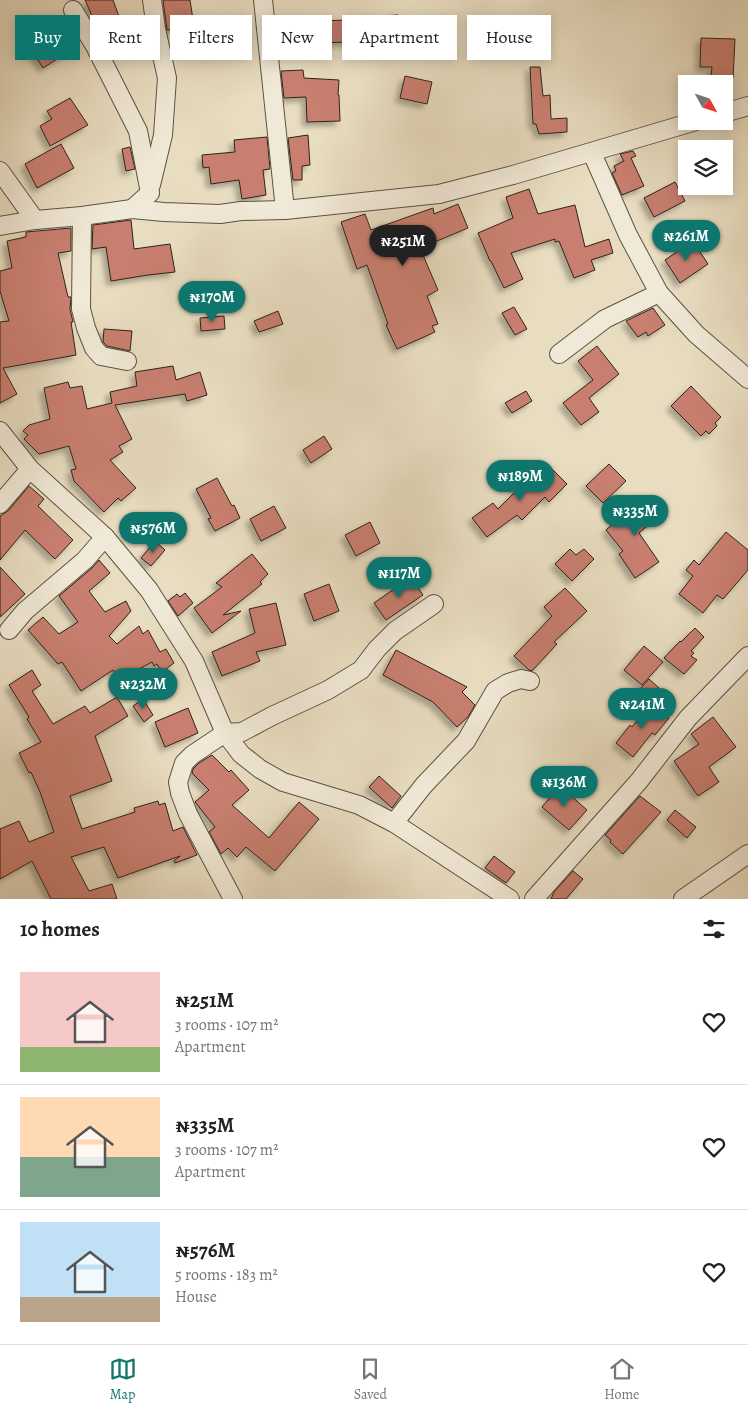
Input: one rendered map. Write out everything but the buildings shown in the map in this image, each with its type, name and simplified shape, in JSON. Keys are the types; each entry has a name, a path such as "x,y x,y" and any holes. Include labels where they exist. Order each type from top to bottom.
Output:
{"street":[{"path":"132,209 150,193 163,135 167,78 156,29 152,0"},
{"path":"263,0 284,210"},
{"path":"73,10 95,46 138,130 150,193"},
{"path":"733,110 748,106"},
{"path":"0,226 132,209 220,214 241,211 284,210 439,194 592,153 678,127"},
{"path":"592,153 628,235 659,293 696,334 748,379"},
{"path":"0,171 35,220"},
{"path":"82,216 81,309 86,328 94,348 101,356 127,361"},
{"path":"559,354 605,319 659,293"},
{"path":"0,431 30,469 105,536 149,590 194,662 225,733 241,754 260,769 283,782 359,805 394,823 510,899"},
{"path":"0,504 30,469"},
{"path":"9,630 25,611 85,560 105,536"},
{"path":"233,899 188,814 180,793 178,782 184,763 192,755 225,733 242,732 328,690 361,670 377,649 395,632 434,604"},
{"path":"534,899 639,781 688,718 748,656"},
{"path":"394,823 424,785 466,741 495,691 508,683 521,680 530,681"},
{"path":"683,899 748,854"}]}
